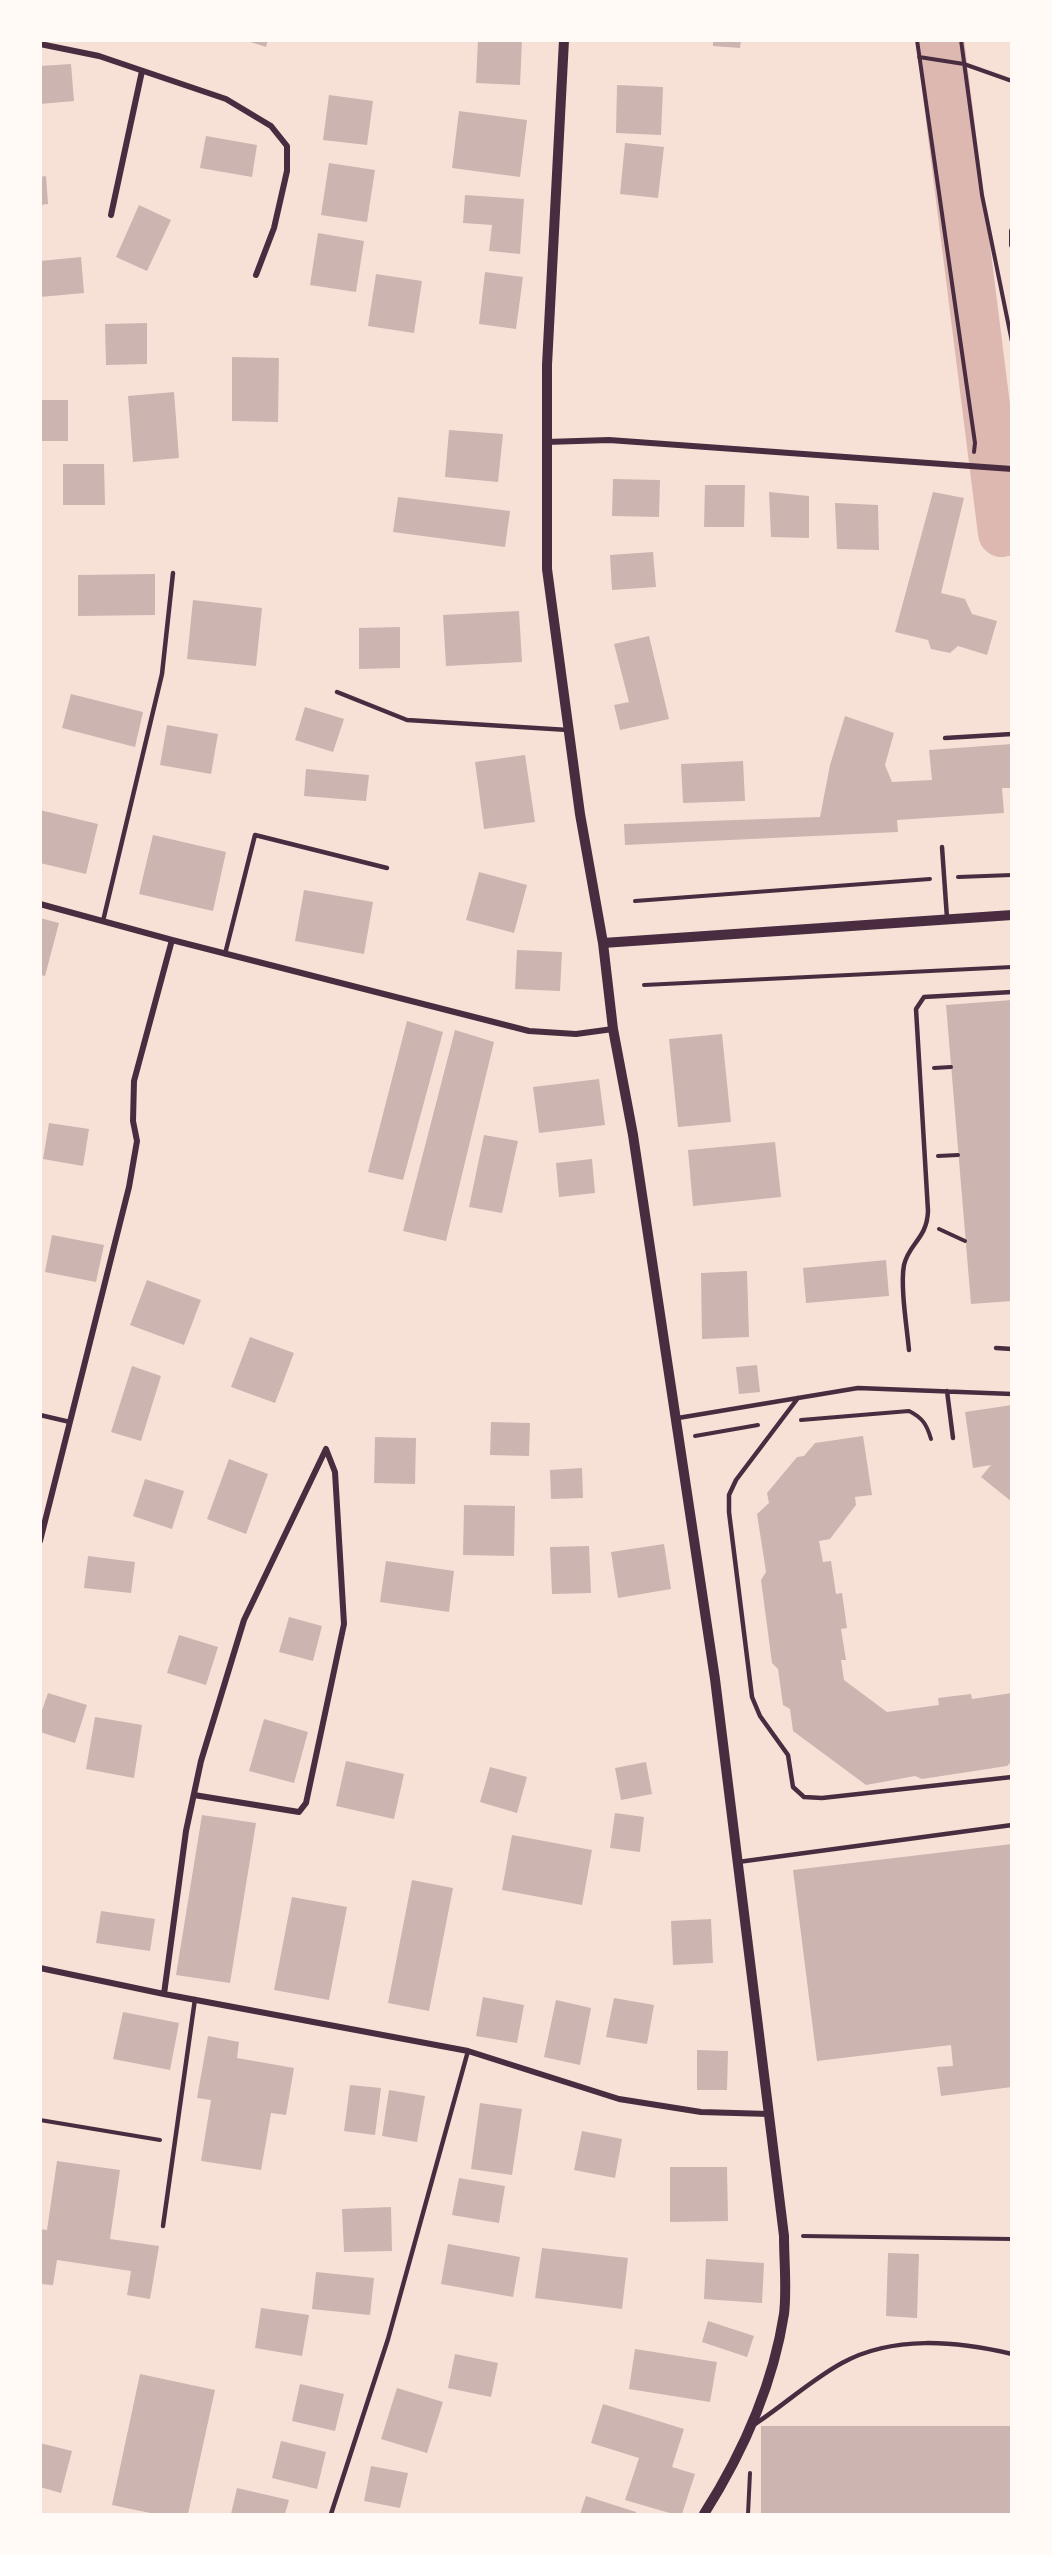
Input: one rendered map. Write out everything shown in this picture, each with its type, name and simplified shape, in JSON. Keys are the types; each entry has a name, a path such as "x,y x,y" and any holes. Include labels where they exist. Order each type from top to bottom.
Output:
{"street":[{"path":"564,40 545,442 547,569 580,814 603,943 613,1029 633,1135 715,1678 784,2236 784,2312 774,2364 750,2427 720,2490 705,2514"},
{"path":"40,44 99,56 226,99 272,126 287,146 287,171 274,228 256,275"},
{"path":"111,215 142,71"},
{"path":"1011,231 1011,245"},
{"path":"545,442 609,440 873,458 971,468 1011,469"},
{"path":"40,904 225,954 529,1031 576,1034 613,1029"},
{"path":"603,943 1011,917"},
{"path":"40,1541 129,1187 137,1141 133,1121 134,1081 172,940"},
{"path":"164,1994 186,1832 201,1761 244,1620 327,1449 335,1472 344,1624 306,1803 299,1812 194,1795"},
{"path":"40,1968 164,1994 468,2051 619,2099 701,2112 770,2114"}],"lane":[{"path":"103,921 162,674 173,573"},
{"path":"337,692 407,720 568,730"},
{"path":"945,738 1011,734"},
{"path":"225,954 255,835 387,868"},
{"path":"942,846 947,920"},
{"path":"909,1350 904,1264 928,1224 916,1009 924,997 1011,992"},
{"path":"996,1348 1011,1349"},
{"path":"675,1419 858,1388 1011,1394"},
{"path":"947,1391 953,1438"},
{"path":"798,1398 736,1480 729,1495 729,1512 752,1697 760,1716 788,1755 793,1787 804,1797 822,1798 1011,1777"},
{"path":"40,1415 70,1422"},
{"path":"738,1862 1011,1825"},
{"path":"163,2226 195,1999"},
{"path":"331,2514 388,2339 468,2051"},
{"path":"750,2427 841,2364 865,2353 898,2346 946,2343 1011,2354"}],"path":[{"path":"917,40 975,443 971,468"},
{"path":"961,40 982,195 1011,342"},
{"path":"920,57 963,63 1011,81"},
{"path":"635,901 1011,875"},
{"path":"644,985 1011,967"},
{"path":"928,1224 965,1241"},
{"path":"696,1447 695,1436 780,1422 909,1412 920,1417 927,1426 931,1439"},
{"path":"40,2120 175,2142"},
{"path":"784,2236 1011,2239"},
{"path":"748,2514 750,2475"}],"building":[{"path":"244,40 268,40 266,47"},
{"path":"478,40 522,40 520,85 476,83"},
{"path":"713,40 741,40 740,48 713,46"},
{"path":"71,64 74,101 40,104 40,66"},
{"path":"617,85 663,87 661,135 616,133"},
{"path":"329,95 373,101 367,145 323,140"},
{"path":"459,111 527,120 520,177 452,168"},
{"path":"206,136 257,145 252,177 200,168"},
{"path":"625,143 664,147 658,198 620,194"},
{"path":"329,163 375,170 367,222 321,215"},
{"path":"46,176 48,204 40,205 40,177"},
{"path":"465,195 524,199 520,254 489,251 492,225 463,223"},
{"path":"139,205 171,220 147,271 116,257"},
{"path":"318,233 364,241 356,292 310,285"},
{"path":"81,257 84,293 40,297 40,261"},
{"path":"485,272 523,277 516,329 479,324"},
{"path":"376,274 422,281 414,333 368,326"},
{"path":"147,323 147,364 106,365 105,324"},
{"path":"232,357 279,358 278,422 232,421"},
{"path":"174,392 179,458 133,462 128,396"},
{"path":"40,400 68,400 68,441 40,441"},
{"path":"449,430 503,434 498,482 445,477"},
{"path":"63,464 104,464 105,505 63,505"},
{"path":"613,479 660,480 659,517 612,516"},
{"path":"705,485 745,485 744,527 704,527"},
{"path":"769,492 809,496 809,538 771,537"},
{"path":"933,492 964,498 941,593 965,599 972,614 997,621 987,655 958,646 950,653 931,649 928,640 895,632"},
{"path":"398,497 510,511 505,547 393,532"},
{"path":"835,503 878,505 879,550 837,549"},
{"path":"653,552 656,587 612,590 610,555"},
{"path":"155,574 155,615 78,616 78,575"},
{"path":"193,600 262,608 256,666 187,659"},
{"path":"519,611 522,662 446,666 443,615"},
{"path":"400,627 400,668 359,669 359,628"},
{"path":"649,636 669,719 620,730 614,705 629,702 614,644"},
{"path":"71,694 143,712 135,747 62,728"},
{"path":"305,707 344,719 333,752 295,740"},
{"path":"845,716 894,733 885,765 892,782 932,780 929,750 1012,744 1012,788 1002,788 1004,813 897,820 898,832 625,845 624,824 820,817 830,765"},
{"path":"167,725 218,734 211,774 160,765"},
{"path":"525,755 535,822 484,829 475,762"},
{"path":"743,761 745,801 683,803 681,764"},
{"path":"306,769 369,775 366,801 304,796"},
{"path":"40,810 98,824 86,874 40,863"},
{"path":"153,835 226,852 213,911 139,894"},
{"path":"479,872 527,885 514,933 466,920"},
{"path":"304,890 373,902 364,954 295,941"},
{"path":"40,918 59,923 45,976 40,975"},
{"path":"517,950 562,952 560,991 515,989"},
{"path":"1012,1000 1012,1301 971,1304 946,1005"},
{"path":"407,1021 443,1032 403,1180 368,1172"},
{"path":"455,1030 494,1042 446,1241 403,1231"},
{"path":"722,1034 731,1122 678,1127 669,1039"},
{"path":"599,1079 605,1125 539,1133 533,1087"},
{"path":"49,1123 89,1129 83,1166 43,1159"},
{"path":"484,1135 518,1141 502,1213 469,1207"},
{"path":"775,1142 781,1197 693,1206 688,1150"},
{"path":"592,1159 595,1193 559,1197 556,1163"},
{"path":"52,1235 104,1245 96,1282 45,1272"},
{"path":"886,1260 889,1296 806,1303 803,1268"},
{"path":"747,1271 749,1337 702,1339 701,1273"},
{"path":"147,1280 201,1300 184,1345 130,1325"},
{"path":"250,1337 294,1353 275,1403 231,1387"},
{"path":"757,1365 760,1392 739,1394 736,1367"},
{"path":"132,1366 161,1376 141,1441 111,1432"},
{"path":"1012,1405 1012,1502 981,1477 991,1465 973,1468 965,1412"},
{"path":"491,1422 530,1423 529,1456 490,1455"},
{"path":"863,1436 872,1495 855,1497 856,1505 830,1539 819,1541 823,1562 831,1561 836,1594 842,1593 847,1628 841,1629 846,1660 841,1660 844,1680 887,1712 939,1705 938,1698 971,1694 972,1699 1012,1693 1012,1761 1007,1766 922,1779 915,1776 866,1785 793,1731 790,1709 783,1705 778,1669 772,1663 761,1580 766,1572 757,1514 769,1503 767,1493 797,1457 804,1456 815,1443"},
{"path":"375,1437 416,1438 415,1484 374,1483"},
{"path":"229,1459 268,1474 246,1534 207,1519"},
{"path":"582,1468 583,1498 551,1499 550,1470"},
{"path":"145,1479 184,1491 172,1529 133,1516"},
{"path":"464,1505 515,1506 514,1556 463,1555"},
{"path":"664,1544 671,1589 618,1598 611,1552"},
{"path":"589,1546 591,1593 552,1594 550,1547"},
{"path":"88,1556 135,1562 131,1593 84,1588"},
{"path":"386,1561 454,1571 449,1612 380,1602"},
{"path":"289,1617 322,1626 313,1661 279,1652"},
{"path":"179,1635 218,1647 206,1685 167,1673"},
{"path":"48,1693 87,1705 75,1743 40,1732 40,1716"},
{"path":"95,1717 142,1725 134,1778 86,1769"},
{"path":"264,1719 308,1732 294,1783 249,1771"},
{"path":"346,1761 404,1774 394,1819 336,1806"},
{"path":"646,1762 652,1794 621,1800 615,1768"},
{"path":"490,1767 527,1777 517,1813 480,1802"},
{"path":"615,1813 644,1817 640,1852 610,1848"},
{"path":"202,1815 256,1823 230,1983 176,1975"},
{"path":"512,1835 592,1850 582,1905 502,1890"},
{"path":"1012,1844 1012,2087 941,2096 937,2067 953,2066 951,2045 817,2061 793,1870"},
{"path":"412,1880 453,1888 429,2011 388,2003"},
{"path":"292,1897 347,1907 329,2000 274,1990"},
{"path":"101,1911 155,1919 150,1951 96,1943"},
{"path":"711,1919 713,1963 673,1965 671,1921"},
{"path":"483,1997 524,2005 517,2043 476,2036"},
{"path":"614,1998 654,2005 647,2044 606,2037"},
{"path":"556,2000 591,2008 580,2065 544,2057"},
{"path":"123,2012 179,2023 170,2070 113,2059"},
{"path":"208,2036 239,2042 237,2058 294,2068 286,2115 271,2113 261,2170 201,2161 211,2100 197,2098"},
{"path":"697,2050 728,2051 727,2090 697,2090"},
{"path":"350,2085 381,2088 375,2135 344,2131"},
{"path":"389,2090 425,2096 417,2142 382,2136"},
{"path":"480,2103 522,2109 512,2175 471,2169"},
{"path":"582,2131 622,2139 615,2178 574,2170"},
{"path":"57,2161 120,2170 110,2239 159,2246 150,2299 127,2295 131,2271 57,2260 53,2285 40,2284 40,2229 47,2230"},
{"path":"670,2167 727,2167 728,2221 670,2222"},
{"path":"459,2178 505,2186 499,2223 452,2215"},
{"path":"391,2207 392,2251 344,2252 342,2209"},
{"path":"448,2244 520,2257 513,2297 441,2284"},
{"path":"542,2248 628,2258 622,2309 535,2298"},
{"path":"888,2253 919,2254 917,2318 886,2316"},
{"path":"706,2259 764,2263 762,2303 704,2299"},
{"path":"316,2272 374,2278 370,2315 312,2309"},
{"path":"261,2308 309,2315 302,2356 255,2348"},
{"path":"708,2321 754,2336 747,2357 702,2342"},
{"path":"635,2349 717,2362 710,2402 629,2389"},
{"path":"455,2354 498,2363 491,2397 448,2388"},
{"path":"140,2374 215,2390 188,2514 155,2514 112,2505"},
{"path":"300,2384 344,2394 335,2431 292,2421"},
{"path":"397,2388 443,2402 427,2453 381,2439"},
{"path":"603,2404 684,2429 672,2467 695,2474 682,2514 673,2514 625,2500 639,2458 591,2443"},
{"path":"761,2426 1012,2426 1012,2514 761,2514"},
{"path":"281,2441 326,2452 317,2489 272,2478"},
{"path":"40,2443 72,2451 61,2493 40,2487"},
{"path":"371,2466 408,2473 400,2508 364,2501"},
{"path":"237,2488 289,2500 285,2514 231,2514"},
{"path":"586,2496 636,2512 635,2514 580,2514"}],"waterway":[{"path":"940,40 1002,533"}]}
